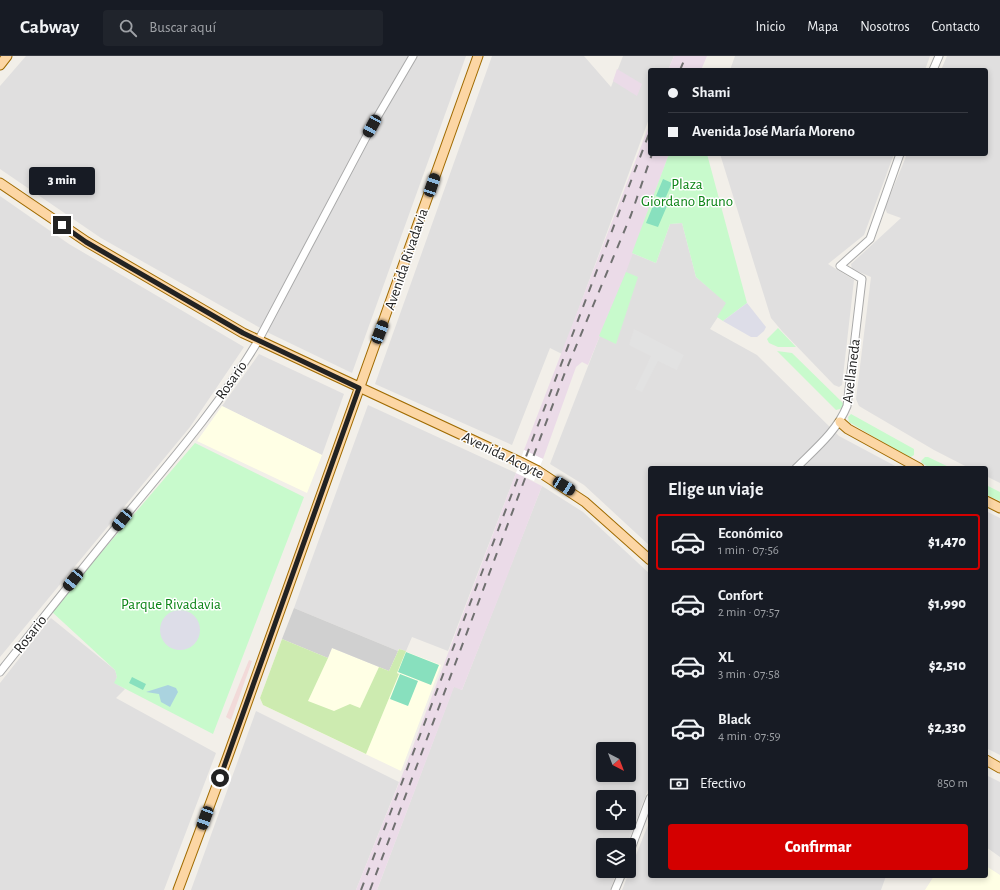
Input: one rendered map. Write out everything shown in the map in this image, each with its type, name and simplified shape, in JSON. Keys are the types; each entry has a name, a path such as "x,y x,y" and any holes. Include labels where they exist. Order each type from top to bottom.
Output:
{"main road":[{"path":"0,65 7,56"},
{"name":"Avenida Rivadavia","path":"178,890 210,806 478,56"},
{"name":"Avenida Acoyte","path":"0,184 86,242 258,341 538,471 586,502 648,558"},
{"path":"840,422 848,429 915,466"},
{"path":"988,502 1000,508"},
{"path":"988,761 1000,768"}],"street":[{"name":"Rosario","path":"0,672 53,604 192,436 258,341 369,133 413,56"},
{"path":"934,68 939,56"},
{"name":"Avellaneda","path":"798,466 840,422 847,406 862,279 840,266 870,238 899,156"},
{"path":"635,838 648,803"},
{"path":"615,890 620,878"}],"shaded area":[{"path":"26,56 466,56 352,373 271,334 101,238 0,169 0,86"},
{"path":"492,56 584,56 611,87 623,56 674,56 669,68 648,68 648,121 562,354 550,348 512,445 375,384"},
{"path":"674,56 707,56 702,68 669,68"},
{"path":"735,56 930,56 926,68 731,68"},
{"path":"947,56 1000,56 1000,483 988,477 988,466 965,466 934,450 859,406 856,399 871,277 852,269 851,264 901,218 887,213 885,208 906,156 988,156 988,68 942,68"},
{"path":"617,69 642,84 637,96 613,81"},
{"path":"648,128 648,156 668,156 626,272 588,365 582,362 576,367 543,459 524,450"},
{"path":"721,156 893,156 864,235 828,264 854,280 842,385 839,387 834,385 771,318"},
{"path":"0,196 69,244 244,347 190,427 0,657"},
{"path":"682,223 696,277 727,303 710,329 757,355 839,436 895,466 648,466 648,544 584,485 550,464 632,253 656,263 670,224"},
{"path":"747,303 766,327 757,337 751,337 723,321"},
{"path":"634,329 684,355 677,370 658,361 642,392 635,389 651,356 629,345"},
{"path":"259,354 344,394 322,455 222,406"},
{"path":"368,405 516,473 448,651 412,637 406,651 399,649 398,651 294,608"},
{"path":"222,406 322,455 307,493 197,441"},
{"path":"516,473 542,486 462,690 454,687 377,890 356,890 401,778"},
{"path":"542,486 583,512 648,572 648,789 636,821 636,790 596,790 596,830 633,830 630,838 596,838 596,878 614,878 610,890 377,890 454,686 462,690"},
{"path":"988,512 1000,518 1000,755 988,749"},
{"path":"294,608 398,651 389,671 332,648 328,658 282,639"},
{"path":"184,610 191,613 197,619 200,630 199,638 191,647 184,650 176,650 169,647 161,638 160,626 163,619 172,611"},
{"path":"51,618 115,670 117,677 115,683 125,689 116,698 216,753 164,890 0,890 0,683"},
{"path":"282,639 327,658 332,648 389,671 399,649 441,665 401,771 263,705 260,698"},
{"path":"249,660 252,661 231,720 226,717"},
{"path":"256,711 399,782 356,890 191,890"},
{"path":"988,776 1000,782 1000,857 988,848"},
{"path":"648,825 648,878 885,878 881,890 622,890 627,878 636,878 636,855"},
{"path":"988,867 1000,875 1000,890 925,890 933,878 988,878"}],"green space":[{"name":"Plaza Giordano Bruno","path":"668,156 708,156 747,303 723,321 717,317 726,303 696,277 682,223 670,224 656,263 632,253"},
{"path":"663,179 672,183 665,199 656,196"},
{"path":"655,201 667,206 658,227 646,223"},
{"path":"626,272 638,277 616,344 599,336"},
{"path":"778,328 796,347 778,347 769,343 767,339"},
{"path":"777,351 792,353 843,403 843,408 836,410"},
{"path":"851,414 914,449 914,455 909,458 849,422 848,417"},
{"name":"Parque Rivadavia","path":"195,443 304,497 213,734 114,683 117,677 115,670 51,611"},
{"path":"925,457 928,457 947,466 927,466 921,461"},
{"path":"988,486 1000,492 1000,501 988,496"},
{"path":"282,639 328,658 308,701 334,711 350,704 360,708 379,667 389,671 399,649 406,651 397,673 399,674 366,754 263,705 260,698"},
{"path":"406,652 439,665 431,685 398,672"},
{"path":"400,674 418,681 408,706 390,699"},
{"path":"132,677 146,684 143,690 129,683"}],"water":[{"path":"168,685 176,688 178,692 170,707 161,702 159,694 146,692"}],"pier":[{"path":"524,450 543,459 534,481 516,473"}],"railway":[{"path":"681,68 686,56"},
{"path":"361,890 648,136"},
{"path":"370,890 564,375 631,215 651,156"}],"route":[{"path":"62,225 86,242 243,333 359,388 220,778"}]}
